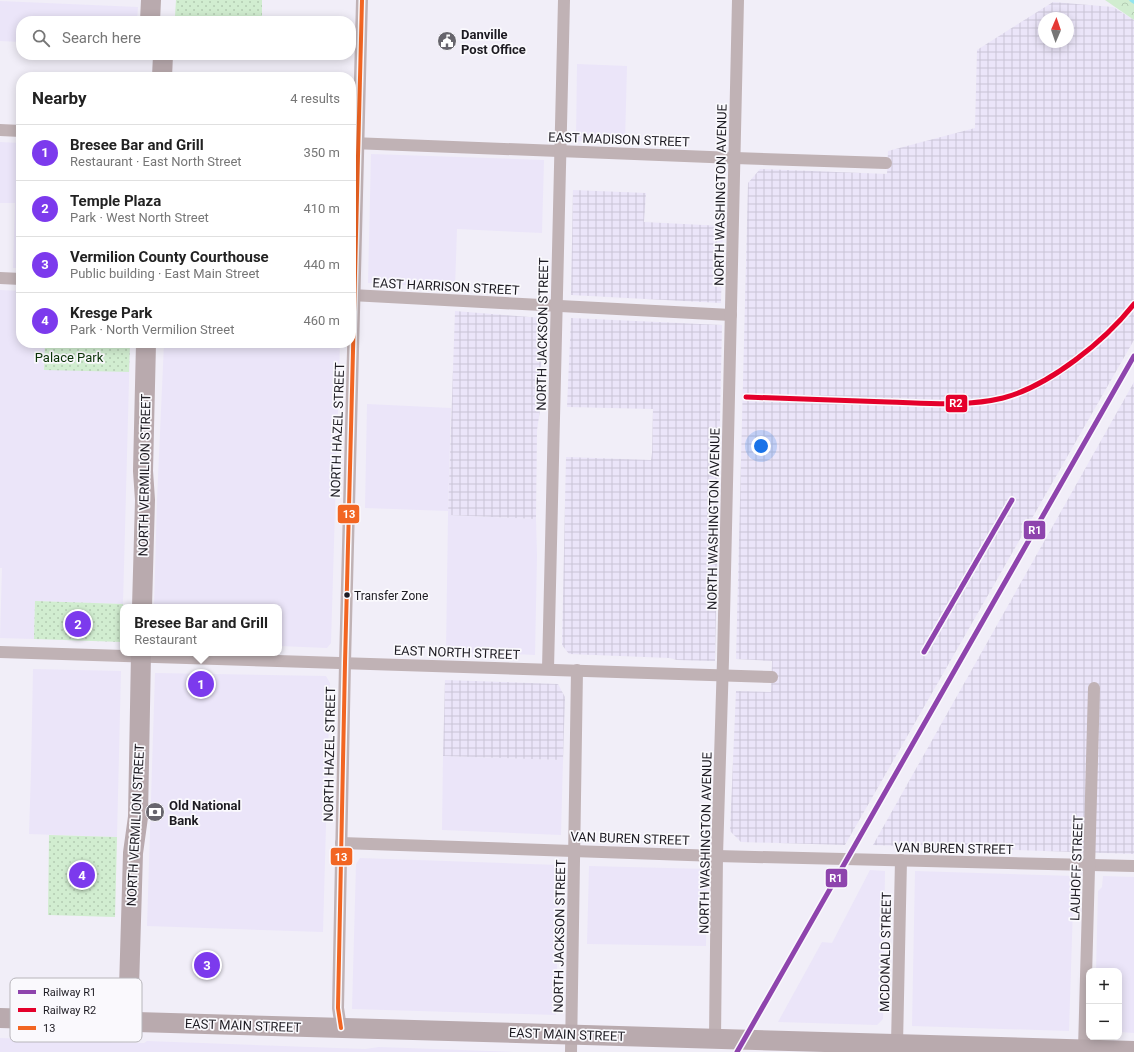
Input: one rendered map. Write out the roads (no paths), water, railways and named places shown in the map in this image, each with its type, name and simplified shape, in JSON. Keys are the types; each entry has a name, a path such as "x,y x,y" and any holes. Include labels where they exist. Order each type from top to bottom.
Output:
{"main road":[{"path":"150,16 151,0"},
{"path":"164,0 164,16"},
{"path":"148,72 149,60"},
{"path":"162,72 163,60"},
{"name":"NORTH VERMILION STREET","path":"142,604 145,500 143,471 146,348"},
{"name":"NORTH VERMILION STREET","path":"129,978 133,853 138,817 141,656"},
{"name":"EAST MAIN STREET","path":"0,1018 10,1018"},
{"name":"EAST MAIN STREET","path":"142,1022 341,1028 571,1043 715,1039 809,1047 897,1044 963,1049 1084,1049 1134,1051"}],"street":[{"name":"NORTH HAZEL STREET","path":"356,123 362,0"},
{"name":"NORTH JACKSON STREET","path":"548,669 564,0"},
{"name":"NORTH WASHINGTON AVENUE","path":"715,1039 717,856 732,315 738,0"},
{"path":"0,130 16,131"},
{"name":"EAST MADISON STREET","path":"356,143 886,163"},
{"path":"0,278 16,279"},
{"name":"EAST HARRISON STREET","path":"356,296 732,315"},
{"name":"NORTH HAZEL STREET","path":"341,1028 338,1008 351,348"},
{"name":"EAST NORTH STREET","path":"0,652 120,655"},
{"name":"EAST NORTH STREET","path":"166,656 772,677"},
{"name":"NORTH JACKSON STREET","path":"571,1043 577,670"},
{"name":"LAUHOFF STREET","path":"1084,1049 1094,688"},
{"name":"VAN BUREN STREET","path":"341,843 717,856 1134,866"},
{"name":"MCDONALD STREET","path":"897,1044 901,860"}],"rail line":[{"name":"R2","path":"746,397 946,404 975,403 1003,398 1021,392 1057,373 1108,333 1134,304"},
{"name":"R1","path":"737,1052 1134,356"},
{"name":"R1","path":"924,652 1012,500"}],"place":[{"name":"Danville Post Office","path":"447,41"},
{"name":"Transfer Zone","path":"347,595"},
{"name":"Temple Plaza","path":"78,624"},
{"name":"Bresee Bar and Grill","path":"201,684"},
{"name":"Old National Bank","path":"155,812"},
{"name":"Kresge Park","path":"82,875"},
{"name":"Vermilion County Courthouse","path":"207,965"}],"park label":[{"name":"Palace Park","path":"69,357"}]}
